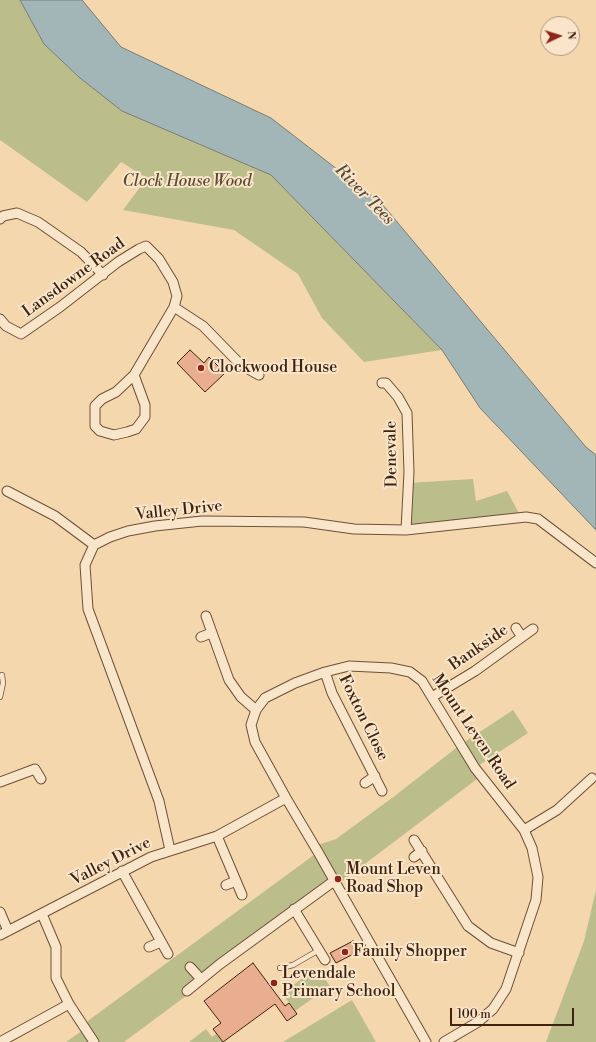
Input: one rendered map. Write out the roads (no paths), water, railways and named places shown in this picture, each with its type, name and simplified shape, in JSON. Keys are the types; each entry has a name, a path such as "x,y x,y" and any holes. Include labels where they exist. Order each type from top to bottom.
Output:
{"street":[{"path":"0,219 3,216 17,213 38,222 81,252 103,275"},
{"name":"Lansdowne Road","path":"0,319 6,326 21,334 103,275 118,262 146,246 159,259 173,282 177,296 174,307"},
{"path":"134,375 145,405 145,417 136,429 127,432 114,435 100,431 95,426 95,406 102,399 116,392 134,375 174,307 203,326 242,365 257,371"},
{"name":"Denevale","path":"383,385 398,397 407,413 409,472 406,530"},
{"path":"8,503 10,493 55,516 94,545"},
{"name":"Valley Drive","path":"4,933 151,856 170,850 159,801 88,609 85,565 94,545 110,537 128,531 155,526 202,521 304,522 354,528 406,530 526,516 538,519 596,563"},
{"path":"206,616 229,680 241,697 256,710 251,725 255,742 426,1042"},
{"name":"Bankside","path":"516,628 522,637"},
{"name":"Bankside","path":"432,697 475,671 533,629"},
{"path":"201,637 211,633"},
{"name":"Mount Leven Road","path":"256,710 265,698 296,683 325,672 349,666 391,668 410,672 422,681 475,768 524,830 532,848 538,877 536,900 506,989 493,1009 476,1024 444,1042"},
{"name":"Foxton Close","path":"325,672 332,693 382,791"},
{"path":"0,782 35,769 41,779"},
{"name":"Foxton Close","path":"365,783 375,776"},
{"path":"524,830 557,810 592,778"},
{"path":"170,850 217,836 286,798"},
{"path":"217,836 242,895"},
{"path":"414,840 468,926 492,943 519,953"},
{"path":"414,857 422,851"},
{"path":"122,871 168,954"},
{"path":"226,885 236,881"},
{"path":"187,991 294,909 334,881"},
{"path":"294,909 325,960"},
{"path":"0,912 4,933"},
{"path":"42,914 56,947 56,978 69,1004 94,1042"},
{"path":"149,947 161,942"},
{"path":"190,967 201,979"},
{"path":"0,1042 69,1004"}],"lane":[{"path":"0,697 3,683 2,675"},
{"path":"280,968 293,965 319,950"}],"water":[{"name":"River Tees","path":"20,0 82,0 121,47 271,118 382,204 586,447 596,455 596,530 480,408 442,350 271,175 122,111 80,78 44,44"}],"place":[{"name":"Clockwood House","path":"201,368"},
{"name":"Mount Leven Road Shop","path":"338,879"},
{"name":"Family Shopper","path":"345,952"},
{"name":"Levendale Primary School","path":"274,983"}],"park label":[{"name":"Clock House Wood","path":"187,182"}]}
